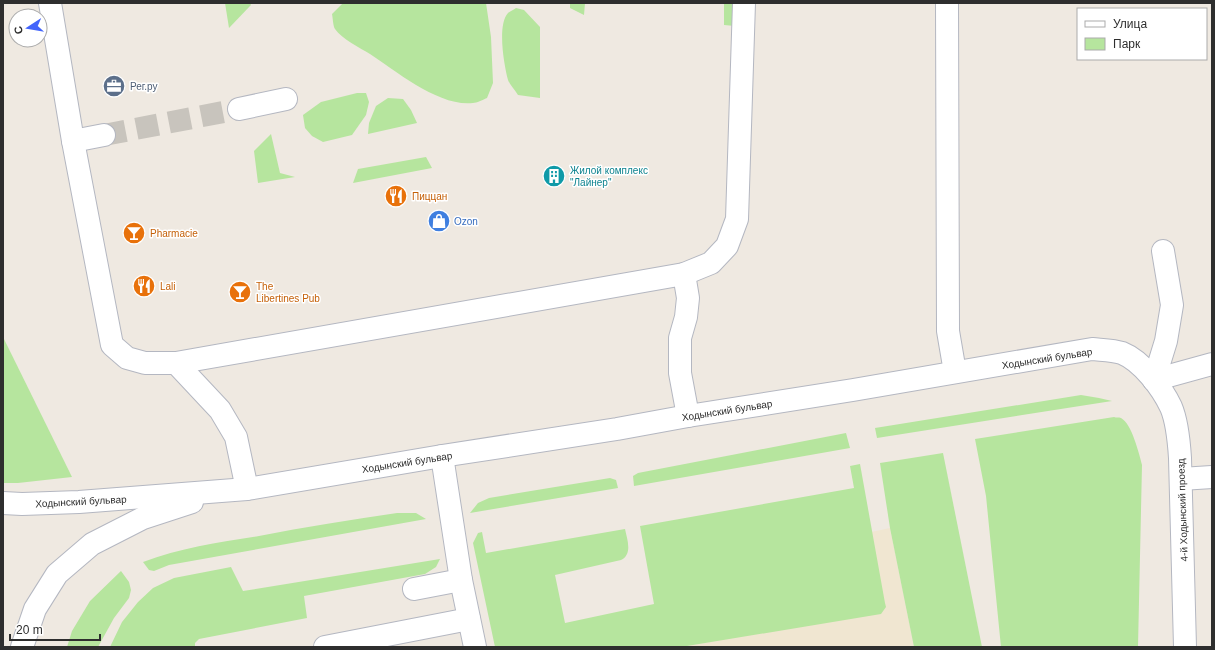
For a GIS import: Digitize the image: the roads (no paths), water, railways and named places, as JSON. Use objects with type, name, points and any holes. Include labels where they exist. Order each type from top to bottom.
[{"type":"street","points":[[50,3],[73,141],[112,345],[128,358],[146,363],[176,363],[684,274],[711,263],[727,246],[737,219],[744,3]]},
{"type":"street","points":[[947,3],[948,331],[955,372]]},
{"type":"street","points":[[240,108],[286,99]]},
{"type":"street","points":[[73,141],[104,135]]},
{"type":"street","points":[[1154,380],[1166,341],[1172,305],[1163,251]]},
{"type":"street","points":[[684,274],[688,298],[686,317],[680,338],[680,373],[688,416]]},
{"type":"street","name":"Ходынский бульвар","points":[[3,503],[22,504],[79,502],[239,489],[617,429],[1092,349],[1122,353],[1138,363],[1154,380]]},
{"type":"street","points":[[176,363],[220,410],[236,437],[239,489]]},
{"type":"street","points":[[1154,380],[1212,364]]},
{"type":"street","name":"4-й Ходынский проезд","points":[[1154,380],[1171,407],[1178,436],[1181,479],[1185,647]]},
{"type":"street","points":[[442,456],[461,580],[475,647]]},
{"type":"street","points":[[1181,479],[1212,477]]},
{"type":"street","name":"Ходынский бульвар","points":[[22,647],[35,609],[57,574],[92,544],[143,518],[239,489]]},
{"type":"street","points":[[414,589],[461,580]]},
{"type":"street","points":[[325,647],[469,619]]},
{"type":"tunnel","points":[[104,135],[239,109]]},
{"type":"place","name":"Рег.ру","points":[[114,86]]},
{"type":"place","name":"Жилой комплекс \"Лайнер\"","points":[[554,176]]},
{"type":"place","name":"Пиццан","points":[[396,196]]},
{"type":"place","name":"Ozon","points":[[439,221]]},
{"type":"place","name":"Pharmacie","points":[[134,233]]},
{"type":"place","name":"Lali","points":[[144,286]]},
{"type":"place","name":"The Libertines Pub","points":[[240,292]]}]
